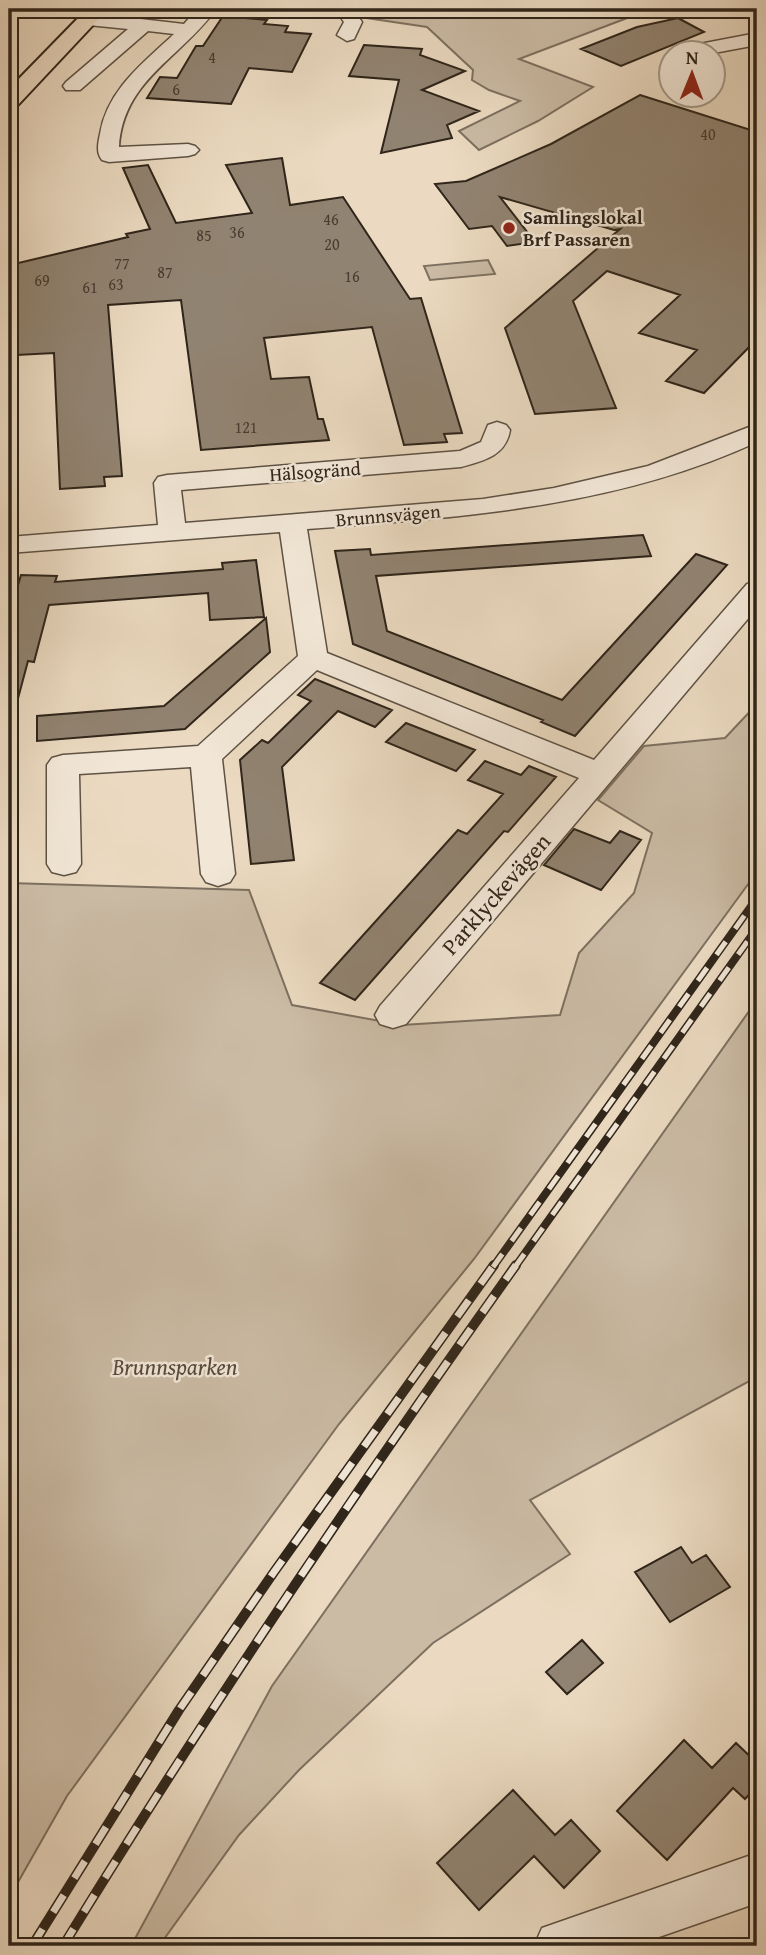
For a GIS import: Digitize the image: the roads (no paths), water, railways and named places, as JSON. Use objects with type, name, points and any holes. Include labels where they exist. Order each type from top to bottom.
[{"type":"main road","points":[[9,101],[93,14]]},
{"type":"street","points":[[188,150],[109,156],[108,139],[122,99],[149,67],[189,30],[207,9]]},
{"type":"street","points":[[344,9],[353,22],[347,35]]},
{"type":"street","points":[[93,14],[144,25],[189,30]]},
{"type":"street","points":[[73,86],[144,25]]},
{"type":"street","points":[[728,44],[757,39]]},
{"type":"street","points":[[728,44],[757,62]]},
{"type":"street","name":"Hälsogränd","points":[[172,533],[167,483],[461,459],[492,447],[497,438],[497,430]]},
{"type":"street","name":"Brunnsvägen","points":[[9,545],[483,507],[550,497],[670,468],[722,449],[757,432]]},
{"type":"street","points":[[292,523],[313,658]]},
{"type":"street","name":"Parklyckevägen","points":[[393,1015],[757,590]]},
{"type":"street","points":[[64,864],[63,765],[206,756],[313,658]]},
{"type":"street","points":[[313,658],[599,774]]},
{"type":"street","points":[[206,756],[218,874]]},
{"type":"street","points":[[560,1946],[757,1878]]},
{"type":"railway","points":[[493,1267],[757,898]]},
{"type":"railway","points":[[515,1267],[757,928]]},
{"type":"railway","points":[[32,1946],[179,1710],[274,1572],[494,1265]]},
{"type":"railway","points":[[63,1946],[284,1601],[516,1265]]},
{"type":"place","name":"Samlingslokal Brf Passaren","points":[[509,228]]},
{"type":"park label","name":"Brunnsparken","points":[[175,1367]]}]
